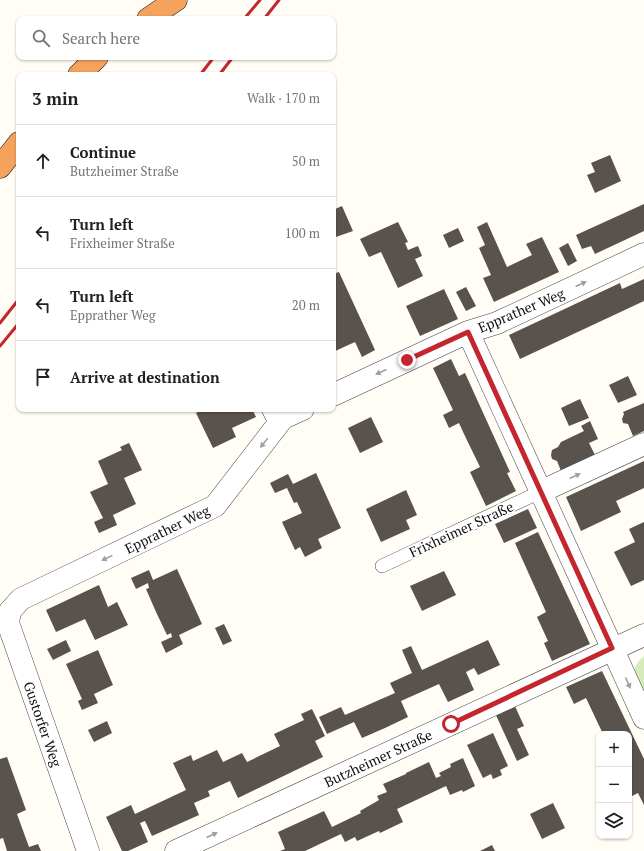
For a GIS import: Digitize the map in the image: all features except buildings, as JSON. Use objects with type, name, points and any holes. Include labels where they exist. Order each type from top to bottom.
[{"type":"highway","points":[[152,16],[176,0]]},
{"type":"highway","points":[[82,72],[94,60]]},
{"type":"highway","points":[[0,167],[16,147]]},
{"type":"street","name":"Epprather Weg","points":[[336,394],[468,332],[497,323],[644,254]]},
{"type":"street","points":[[468,332],[644,718]]},
{"type":"street","name":"Epprather Weg","points":[[21,599],[215,506],[274,416],[283,418],[296,412]]},
{"type":"street","points":[[540,492],[644,444]]},
{"type":"street","name":"Gustorfer Weg","points":[[21,599],[10,611],[8,623],[88,851]]},
{"type":"street","name":"Butzheimer Straße","points":[[176,851],[612,648],[644,635]]},
{"type":"lane","name":"Frixheimer Straße","points":[[382,566],[540,492]]},
{"type":"green space","points":[[644,656],[644,705],[634,679],[634,674],[638,662]]},
{"type":"railway","points":[[247,16],[260,0]]},
{"type":"railway","points":[[266,16],[279,0]]},
{"type":"railway","points":[[202,72],[212,60]]},
{"type":"railway","points":[[221,72],[231,60]]},
{"type":"railway","points":[[0,323],[16,303]]},
{"type":"railway","points":[[0,346],[16,327]]},
{"type":"route","points":[[407,360],[468,332],[612,648],[451,724]]}]
